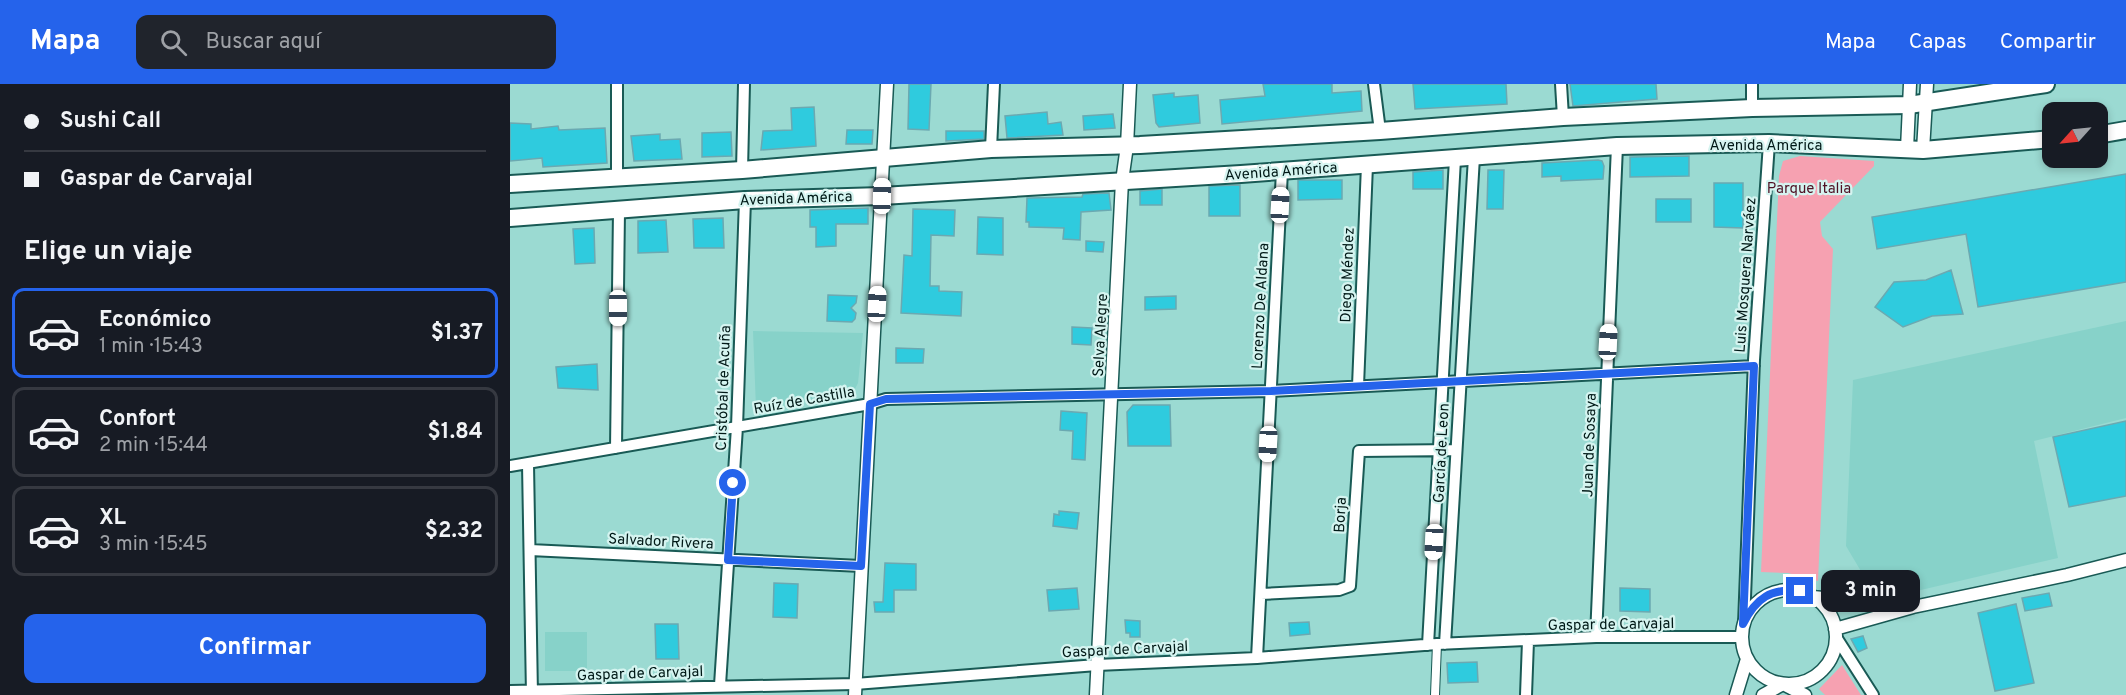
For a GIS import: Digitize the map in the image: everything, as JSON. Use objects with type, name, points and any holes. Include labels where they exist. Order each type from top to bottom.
[{"type":"main road","name":"Avenida América","points":[[510,184],[742,170],[991,149],[1127,146],[1380,131],[1563,117],[1752,108],[1909,105],[2046,84]]},
{"type":"main road","points":[[2108,133],[2126,130]]},
{"type":"main road","name":"Avenida América","points":[[510,218],[745,200],[882,196],[1282,171],[1617,146],[1769,143],[1915,149],[2042,140]]},
{"type":"street","points":[[617,84],[617,177]]},
{"type":"street","points":[[742,170],[744,84]]},
{"type":"street","points":[[855,689],[887,84]]},
{"type":"street","points":[[991,149],[994,84]]},
{"type":"street","name":"Selva Alegre","points":[[1096,695],[1122,181],[1127,146],[1130,84]]},
{"type":"street","points":[[1374,84],[1380,131]]},
{"type":"street","points":[[1561,84],[1563,117]]},
{"type":"street","points":[[1752,84],[1752,108]]},
{"type":"street","points":[[1910,84],[1909,105],[1915,149]]},
{"type":"street","points":[[1915,149],[1926,103],[1927,84]]},
{"type":"street","name":"Luis Mosquera Narváez","points":[[1743,630],[1754,366],[1769,143]]},
{"type":"street","name":"Juan de Sosaya","points":[[1596,638],[1617,146]]},
{"type":"street","name":"García de Leon","points":[[1436,644],[1456,450],[1474,157]]},
{"type":"street","name":"García de Leon","points":[[1436,644],[1439,450],[1455,159]]},
{"type":"street","name":"Diego Méndez","points":[[1358,386],[1367,165]]},
{"type":"street","name":"Lorenzo De Aldana","points":[[1257,658],[1282,171]]},
{"type":"street","name":"Cristóbal de Acuña","points":[[720,685],[737,427],[745,200]]},
{"type":"street","points":[[616,448],[619,211]]},
{"type":"street","name":"Ruíz de Castilla","points":[[510,466],[870,404],[886,399],[1271,391],[1754,366]]},
{"type":"street","name":"Borja","points":[[1261,594],[1339,590],[1350,586],[1359,451],[1456,450]]},
{"type":"street","points":[[528,464],[532,693]]},
{"type":"street","name":"Salvador Rivera","points":[[531,550],[861,566]]},
{"type":"street","points":[[1836,633],[1913,607],[2067,575],[2126,560]]},
{"type":"street","points":[[1736,695],[1747,659],[1743,630],[1750,611],[1759,600],[1772,593],[1786,590],[1800,591],[1813,597],[1824,606],[1831,617],[1836,633],[1873,695]]},
{"type":"street","points":[[1813,597],[1913,607]]},
{"type":"street","name":"Gaspar de Carvajal","points":[[510,691],[532,693],[720,685],[855,689],[1096,665],[1257,658],[1436,644],[1743,630]]},
{"type":"street","points":[[1763,695],[1784,684],[1799,684],[1814,677],[1826,667],[1834,653],[1836,633]]},
{"type":"street","points":[[1526,695],[1528,641]]},
{"type":"street","points":[[1435,695],[1436,644]]},
{"type":"street","points":[[1747,659],[1756,671],[1769,680],[1784,684],[1805,695]]},
{"type":"shaded area","points":[[2126,321],[2126,418],[2034,441],[2058,558],[1908,593],[1890,590],[1862,573],[1846,546],[1853,380]]},
{"type":"shaded area","points":[[753,331],[863,333],[858,383],[854,391],[848,394],[756,408]]},
{"type":"shaded area","points":[[545,632],[587,632],[587,671],[545,671]]},
{"type":"green space","name":"Parque Italia","points":[[1800,156],[1874,161],[1874,166],[1820,222],[1822,236],[1833,249],[1818,581],[1788,573],[1761,572],[1779,176],[1783,161]]},
{"type":"green space","points":[[1842,665],[1861,695],[1825,695],[1819,689]]},
{"type":"building","points":[[909,84],[931,84],[929,130],[908,129]]},
{"type":"building","points":[[1263,84],[1332,84],[1332,93],[1361,91],[1362,111],[1222,124],[1220,100],[1265,96]]},
{"type":"building","points":[[1413,84],[1506,84],[1507,104],[1415,109]]},
{"type":"building","points":[[1570,84],[1656,84],[1657,99],[1573,106]]},
{"type":"building","points":[[1174,93],[1174,97],[1198,95],[1200,123],[1159,127],[1156,123],[1153,95]]},
{"type":"building","points":[[814,107],[816,146],[761,150],[763,131],[792,130],[791,108]]},
{"type":"building","points":[[1047,112],[1048,124],[1061,122],[1063,135],[1007,138],[1005,116]]},
{"type":"building","points":[[1113,114],[1115,128],[1084,130],[1083,116]]},
{"type":"building","points":[[510,123],[531,124],[531,129],[558,126],[559,130],[605,128],[607,163],[543,167],[542,158],[510,161]]},
{"type":"building","points":[[847,130],[873,130],[872,144],[846,144]]},
{"type":"building","points":[[946,131],[984,131],[984,139],[946,141]]},
{"type":"building","points":[[731,132],[732,156],[702,157],[702,133]]},
{"type":"building","points":[[660,134],[660,140],[680,139],[682,159],[634,161],[631,136]]},
{"type":"building","points":[[1689,156],[1689,176],[1630,177],[1630,157]]},
{"type":"building","points":[[1602,161],[1604,166],[1603,179],[1561,181],[1561,176],[1542,177],[1542,163]]},
{"type":"building","points":[[1443,170],[1443,189],[1413,189],[1413,172]]},
{"type":"building","points":[[1488,170],[1504,170],[1503,209],[1487,209]]},
{"type":"building","points":[[2126,174],[2126,282],[1978,307],[1966,234],[1877,249],[1872,217]]},
{"type":"building","points":[[1298,180],[1342,180],[1342,199],[1298,200]]},
{"type":"building","points":[[1714,183],[1743,183],[1743,228],[1714,227]]},
{"type":"building","points":[[1240,185],[1240,216],[1209,216],[1209,186]]},
{"type":"building","points":[[1162,189],[1162,205],[1140,205],[1140,191]]},
{"type":"building","points":[[1109,193],[1111,210],[1081,212],[1080,240],[1063,239],[1064,228],[1029,227],[1029,222],[1026,222],[1027,198],[1082,197],[1083,194]]},
{"type":"building","points":[[1656,199],[1691,199],[1691,222],[1656,222]]},
{"type":"building","points":[[868,208],[868,224],[836,224],[836,246],[816,247],[816,227],[810,227],[810,210]]},
{"type":"building","points":[[913,209],[955,210],[954,236],[931,235],[930,286],[939,286],[939,291],[962,292],[961,316],[901,313],[904,255],[912,256]]},
{"type":"building","points":[[978,217],[1003,218],[1003,255],[977,254]]},
{"type":"building","points":[[723,218],[724,248],[694,248],[693,219]]},
{"type":"building","points":[[666,220],[668,252],[638,253],[638,221]]},
{"type":"building","points":[[594,228],[595,263],[575,264],[573,229]]},
{"type":"building","points":[[1086,241],[1104,242],[1103,252],[1086,251]]},
{"type":"building","points":[[1951,270],[1963,314],[1932,316],[1903,327],[1875,307],[1894,282],[1926,280]]},
{"type":"building","points":[[828,295],[857,296],[856,303],[851,308],[856,313],[852,322],[827,321]]},
{"type":"building","points":[[1176,296],[1176,309],[1145,310],[1145,297]]},
{"type":"building","points":[[1072,327],[1092,328],[1091,345],[1072,344]]},
{"type":"building","points":[[896,348],[924,349],[923,363],[896,363]]},
{"type":"building","points":[[597,364],[598,390],[558,388],[556,367]]},
{"type":"building","points":[[1133,405],[1170,405],[1171,446],[1128,446],[1127,412]]},
{"type":"building","points":[[1061,411],[1087,413],[1085,460],[1072,459],[1073,431],[1060,430]]},
{"type":"building","points":[[2126,421],[2126,496],[2069,507],[2053,437]]},
{"type":"building","points":[[1059,511],[1079,513],[1077,529],[1053,526],[1054,514],[1059,515]]},
{"type":"building","points":[[885,563],[916,564],[916,590],[894,590],[894,612],[875,612],[874,602],[883,602]]},
{"type":"building","points":[[774,583],[798,584],[797,618],[773,617]]},
{"type":"building","points":[[1077,588],[1079,609],[1049,611],[1047,590]]},
{"type":"building","points":[[1620,588],[1650,589],[1650,612],[1620,611]]},
{"type":"building","points":[[2049,593],[2052,606],[2025,611],[2022,598]]},
{"type":"building","points":[[2016,604],[2034,683],[1995,691],[1978,613]]},
{"type":"building","points":[[1125,620],[1140,621],[1140,637],[1130,637],[1130,633],[1126,633]]},
{"type":"building","points":[[1309,622],[1310,634],[1290,636],[1289,623]]},
{"type":"building","points":[[655,624],[678,624],[679,659],[656,659]]},
{"type":"building","points":[[1863,636],[1867,648],[1858,652],[1851,639]]},
{"type":"building","points":[[1477,662],[1478,682],[1448,683],[1447,663]]},
{"type":"route","points":[[733,483],[728,560],[861,566],[870,404],[886,399],[1271,391],[1754,366],[1743,624],[1759,600],[1772,593],[1786,590],[1800,591]]}]
